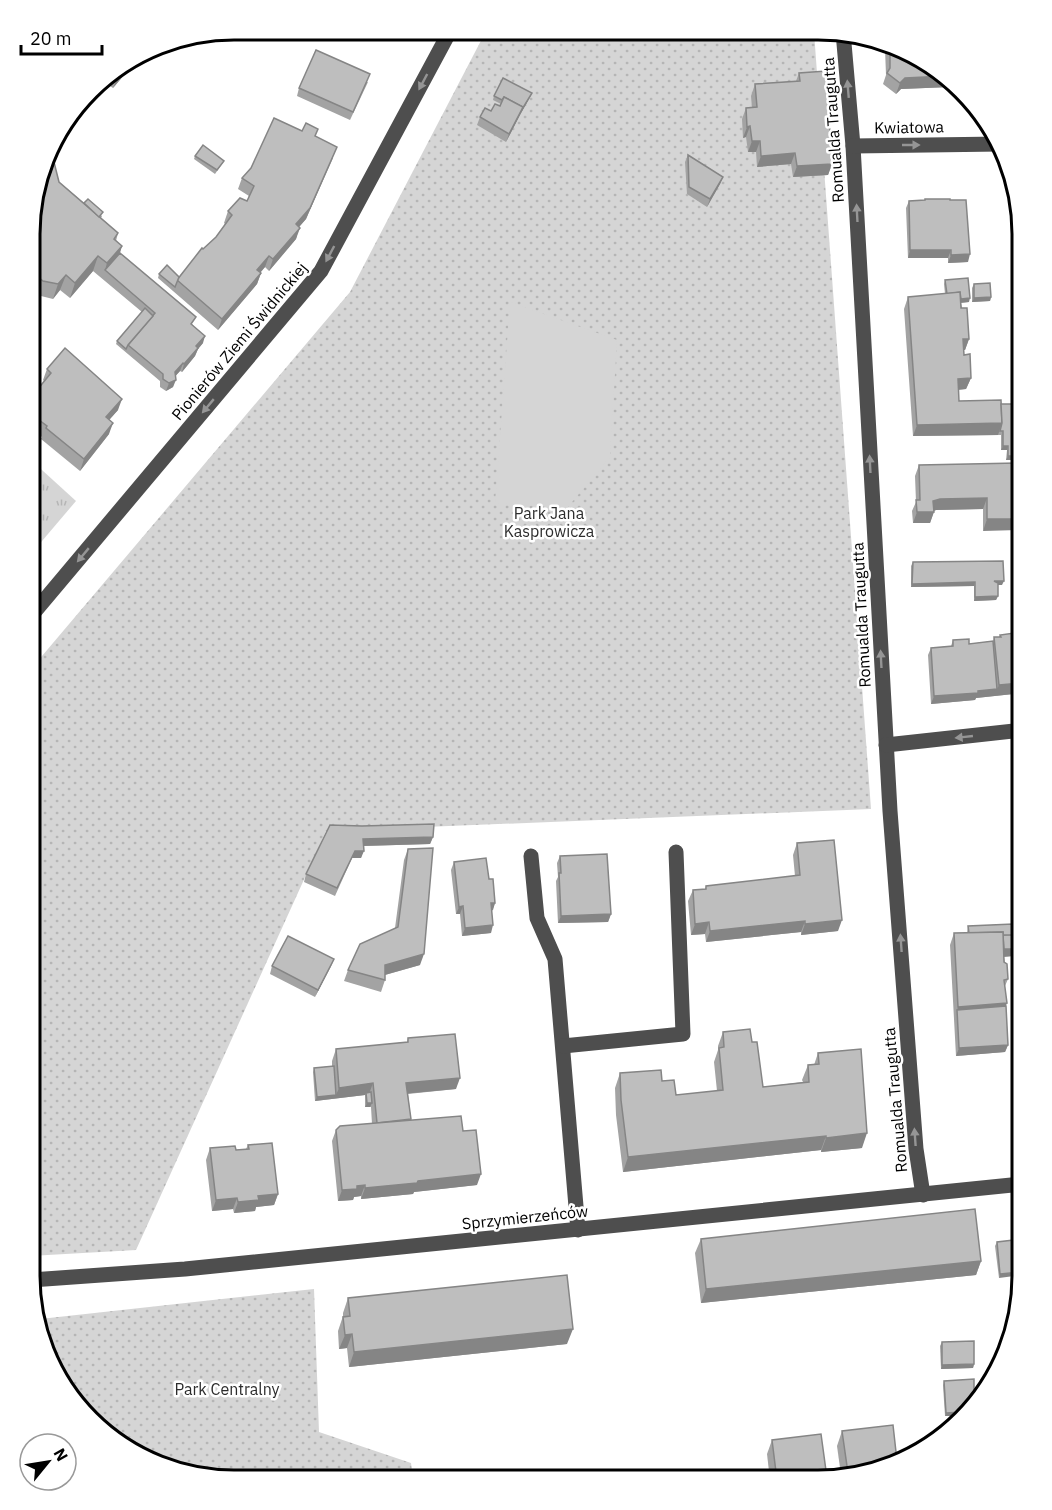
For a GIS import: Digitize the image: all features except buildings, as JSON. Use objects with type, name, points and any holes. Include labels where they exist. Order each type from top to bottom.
[{"type":"street","name":"Pionierów Ziemi Świdnickiej","points":[[40,605],[321,271],[445,41]]},
{"type":"street","name":"Romualda Traugutta","points":[[844,42],[853,146],[886,745],[916,1149],[922,1195]]},
{"type":"street","name":"Kwiatowa","points":[[853,146],[988,144]]},
{"type":"street","points":[[886,745],[1012,731]]},
{"type":"street","points":[[563,1046],[683,1034],[676,852]]},
{"type":"street","points":[[531,856],[537,918],[555,959],[578,1230]]},
{"type":"street","name":"Sprzymierzeńców","points":[[40,1279],[185,1269],[1011,1185]]},
{"type":"green space","name":"Park Jana Kasprowicza","points":[[815,40],[871,809],[326,831],[136,1250],[40,1255],[40,658],[350,292],[481,41]]},
{"type":"green space","points":[[510,302],[617,340],[610,457],[567,508],[495,503]]},
{"type":"green space","points":[[40,468],[76,501],[40,543]]},
{"type":"green space","name":"Park Centralny","points":[[314,1289],[319,1432],[411,1463],[412,1470],[235,1470],[197,1466],[172,1459],[127,1437],[89,1403],[73,1383],[61,1361],[46,1318]]}]
